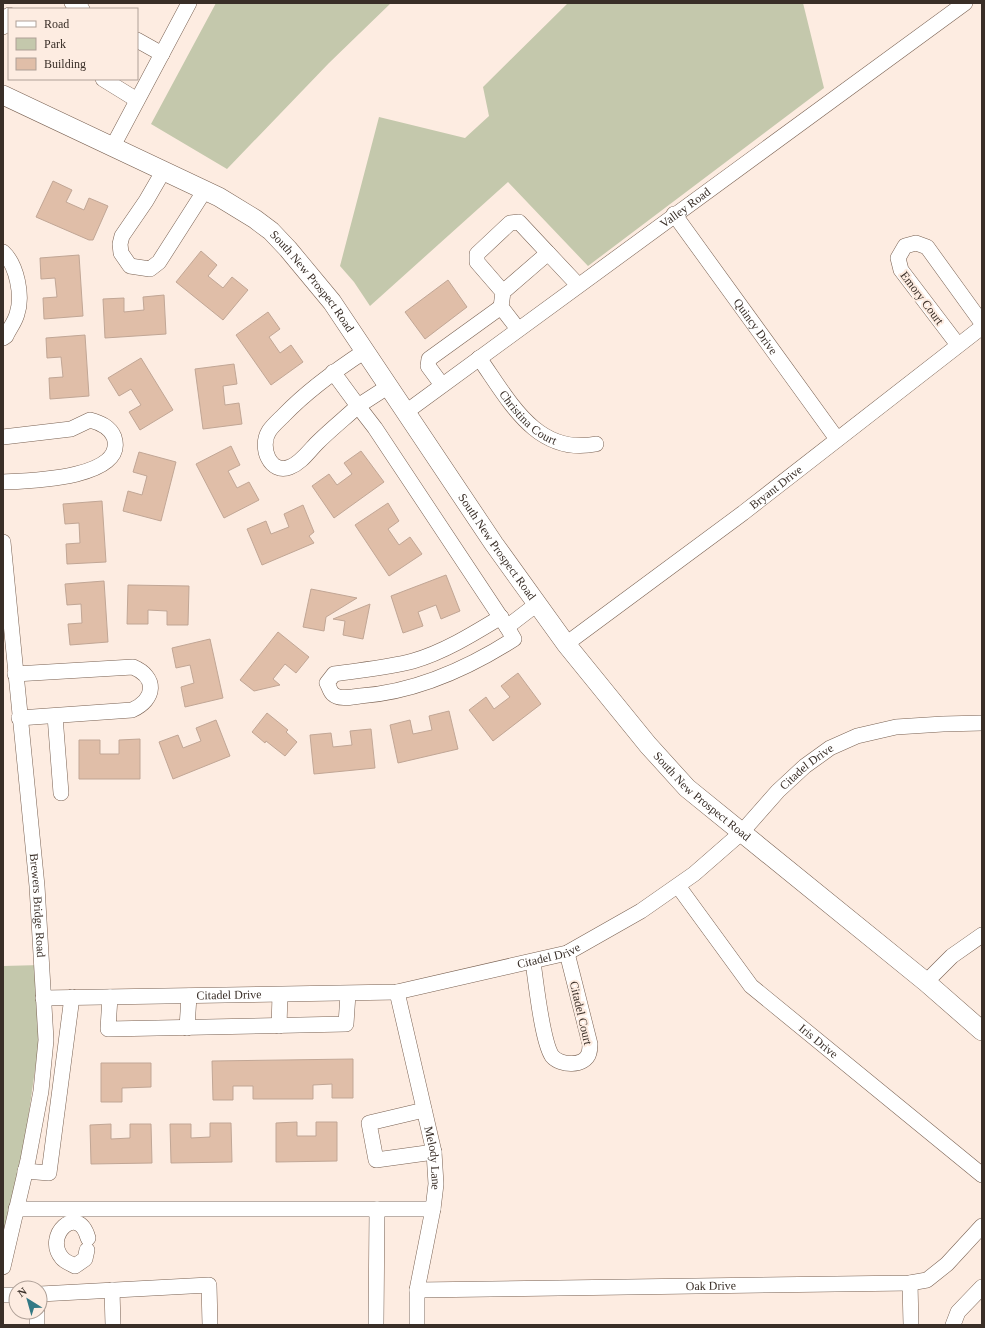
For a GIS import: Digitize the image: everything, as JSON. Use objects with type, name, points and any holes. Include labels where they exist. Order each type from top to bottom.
[{"type":"main road","name":"South New Prospect Road","points":[[3,95],[205,190],[255,219],[288,249],[332,302],[494,544],[566,644],[658,756],[687,788],[926,982],[982,1030]]},
{"type":"street","points":[[113,146],[189,3]]},
{"type":"street","name":"Valley Road","points":[[406,412],[674,214],[965,3]]},
{"type":"street","points":[[3,27],[8,17]]},
{"type":"street","points":[[138,41],[162,54]]},
{"type":"street","points":[[105,80],[137,100]]},
{"type":"street","points":[[164,170],[146,201],[122,236],[120,244],[121,253],[130,266],[150,269],[159,262],[205,190]]},
{"type":"street","name":"Quincy Drive","points":[[674,214],[837,439]]},
{"type":"street","points":[[518,329],[502,299],[477,262],[477,254],[510,223],[519,222],[578,285]]},
{"type":"street","name":"Emory Court","points":[[958,345],[900,270],[898,258],[905,246],[916,243],[927,247],[982,323]]},
{"type":"street","points":[[3,252],[10,259],[18,284],[17,314],[6,336],[3,338]]},
{"type":"street","points":[[442,385],[428,366],[430,359],[502,299],[548,253]]},
{"type":"street","name":"Bryant Drive","points":[[566,644],[743,514],[982,327]]},
{"type":"street","points":[[365,351],[333,372],[299,400],[269,430],[265,441],[264,450],[268,458],[274,465],[281,468],[289,468],[297,464],[317,443],[358,406],[389,386]]},
{"type":"street","name":"Christina Court","points":[[478,358],[518,412],[536,431],[564,445],[583,447],[596,444]]},
{"type":"street","points":[[333,372],[388,448],[504,622],[514,639],[492,654],[432,681],[374,695],[340,697],[332,694],[327,683],[334,674],[387,667],[414,660],[452,646],[504,622],[537,604]]},
{"type":"street","points":[[3,436],[71,429],[90,420],[109,428],[115,441],[115,449],[113,456],[107,462],[93,469],[44,481],[3,482]]},
{"type":"street","name":"Brewers Bridge Road","points":[[3,542],[19,718],[37,886],[46,1040],[41,1091],[25,1171],[3,1266]]},
{"type":"street","points":[[15,674],[133,667],[147,676],[151,686],[151,692],[147,699],[140,706],[132,710],[19,718]]},
{"type":"street","points":[[55,716],[61,793]]},
{"type":"street","name":"Citadel Drive","points":[[43,998],[397,992],[567,953],[640,911],[678,886],[741,833],[778,791],[805,766],[830,748],[857,736],[896,727],[943,724],[982,724]]},
{"type":"street","name":"Iris Drive","points":[[678,886],[751,986],[982,1175]]},
{"type":"street","points":[[926,982],[952,956],[982,935]]},
{"type":"street","name":"Citadel Court","points":[[533,962],[546,1042],[555,1059],[565,1064],[574,1064],[587,1057],[590,1052],[590,1044],[567,953]]},
{"type":"street","name":"Melody Lane","points":[[397,992],[434,1152],[436,1184],[433,1209],[417,1290],[418,1325]]},
{"type":"street","points":[[110,997],[108,1029],[346,1024],[348,994]]},
{"type":"street","points":[[279,1026],[280,995]]},
{"type":"street","points":[[187,1028],[189,996]]},
{"type":"street","points":[[25,1171],[49,1172],[72,997]]},
{"type":"street","points":[[424,1110],[369,1123],[376,1160],[434,1152]]},
{"type":"street","points":[[376,1325],[377,1208]]},
{"type":"street","points":[[16,1209],[433,1209]]},
{"type":"street","points":[[71,1222],[80,1224],[85,1230],[87,1244],[85,1259],[75,1266],[62,1258],[56,1248],[57,1236],[62,1226],[71,1222]]},
{"type":"street","name":"Oak Drive","points":[[417,1290],[910,1283],[927,1280],[947,1264],[982,1226]]},
{"type":"street","points":[[74,1292],[75,1266]]},
{"type":"street","points":[[910,1283],[911,1325]]},
{"type":"street","points":[[48,1294],[209,1285],[210,1325]]},
{"type":"street","points":[[953,1325],[958,1312],[982,1287]]},
{"type":"street","points":[[112,1290],[113,1325]]},
{"type":"green space","points":[[216,3],[391,3],[329,63],[227,169],[151,124]]},
{"type":"green space","points":[[568,3],[803,3],[824,88],[588,266],[508,182],[370,306],[354,282],[340,266],[379,117],[465,138],[489,116],[483,87]]},
{"type":"green space","points":[[41,965],[45,1001],[11,1237],[3,1235],[3,966]]},
{"type":"building","points":[[53,181],[72,190],[66,202],[84,210],[89,198],[108,206],[93,240],[89,240],[36,217]]},
{"type":"building","points":[[201,251],[217,265],[208,276],[223,288],[232,277],[248,290],[223,320],[176,282]]},
{"type":"building","points":[[79,255],[83,316],[44,319],[43,298],[57,297],[55,278],[41,279],[40,258]]},
{"type":"building","points":[[448,280],[467,307],[425,339],[405,312]]},
{"type":"building","points":[[164,295],[166,334],[105,338],[103,299],[124,298],[124,312],[144,310],[143,297]]},
{"type":"building","points":[[268,312],[280,329],[269,337],[280,353],[291,345],[303,362],[271,385],[236,335]]},
{"type":"building","points":[[85,335],[89,396],[50,399],[49,378],[63,377],[61,357],[47,358],[46,338]]},
{"type":"building","points":[[141,358],[173,410],[140,430],[129,412],[141,405],[131,389],[119,396],[108,378]]},
{"type":"building","points":[[234,364],[237,384],[223,386],[225,405],[239,403],[242,424],[203,429],[195,369]]},
{"type":"building","points":[[231,446],[240,465],[228,471],[237,488],[249,482],[259,500],[224,518],[196,464]]},
{"type":"building","points":[[361,451],[384,482],[334,518],[312,486],[329,474],[337,485],[352,474],[344,463]]},
{"type":"building","points":[[139,452],[176,462],[161,521],[123,511],[128,491],[142,495],[147,476],[133,472]]},
{"type":"building","points":[[102,501],[106,562],[67,564],[66,544],[80,543],[79,523],[65,524],[63,504]]},
{"type":"building","points":[[388,503],[399,521],[388,529],[399,545],[410,537],[422,554],[389,576],[355,525]]},
{"type":"building","points":[[303,505],[314,532],[309,536],[314,543],[262,565],[247,529],[266,521],[271,534],[289,527],[284,514]]},
{"type":"building","points":[[446,575],[460,611],[441,619],[436,605],[418,612],[423,626],[403,633],[391,596]]},
{"type":"building","points":[[104,581],[108,642],[70,645],[68,624],[82,623],[81,604],[67,605],[65,584]]},
{"type":"building","points":[[128,585],[189,586],[188,625],[167,625],[167,611],[148,610],[148,624],[127,624]]},
{"type":"building","points":[[311,589],[357,598],[326,617],[324,631],[303,627]]},
{"type":"building","points":[[370,604],[363,639],[343,635],[345,621],[333,619]]},
{"type":"building","points":[[278,632],[309,657],[296,673],[285,664],[273,679],[280,685],[254,691],[240,680]]},
{"type":"building","points":[[210,639],[223,698],[185,707],[181,687],[194,683],[190,665],[176,668],[172,648]]},
{"type":"building","points":[[518,673],[541,704],[493,741],[469,710],[486,697],[494,709],[510,697],[501,686]]},
{"type":"building","points":[[449,711],[458,749],[398,763],[390,725],[410,720],[413,734],[432,730],[429,716]]},
{"type":"building","points":[[267,713],[288,730],[286,732],[297,742],[285,756],[266,741],[265,743],[252,732]]},
{"type":"building","points":[[216,720],[230,756],[173,779],[159,742],[178,735],[183,748],[201,741],[196,728]]},
{"type":"building","points":[[371,729],[375,768],[314,774],[310,735],[331,733],[333,747],[352,745],[350,731]]},
{"type":"building","points":[[140,739],[140,779],[79,779],[79,740],[100,740],[100,754],[119,754],[119,740]]},
{"type":"building","points":[[353,1059],[353,1098],[332,1098],[332,1084],[313,1085],[313,1099],[253,1099],[253,1086],[233,1086],[233,1100],[213,1100],[212,1061]]},
{"type":"building","points":[[101,1063],[151,1063],[151,1087],[122,1088],[122,1102],[101,1102]]},
{"type":"building","points":[[297,1122],[297,1136],[316,1136],[316,1122],[337,1122],[337,1161],[276,1162],[276,1123]]},
{"type":"building","points":[[210,1123],[231,1123],[232,1162],[171,1163],[170,1124],[191,1124],[191,1138],[210,1137]]},
{"type":"building","points":[[111,1124],[111,1139],[130,1138],[130,1124],[151,1124],[152,1163],[91,1164],[90,1125]]}]
